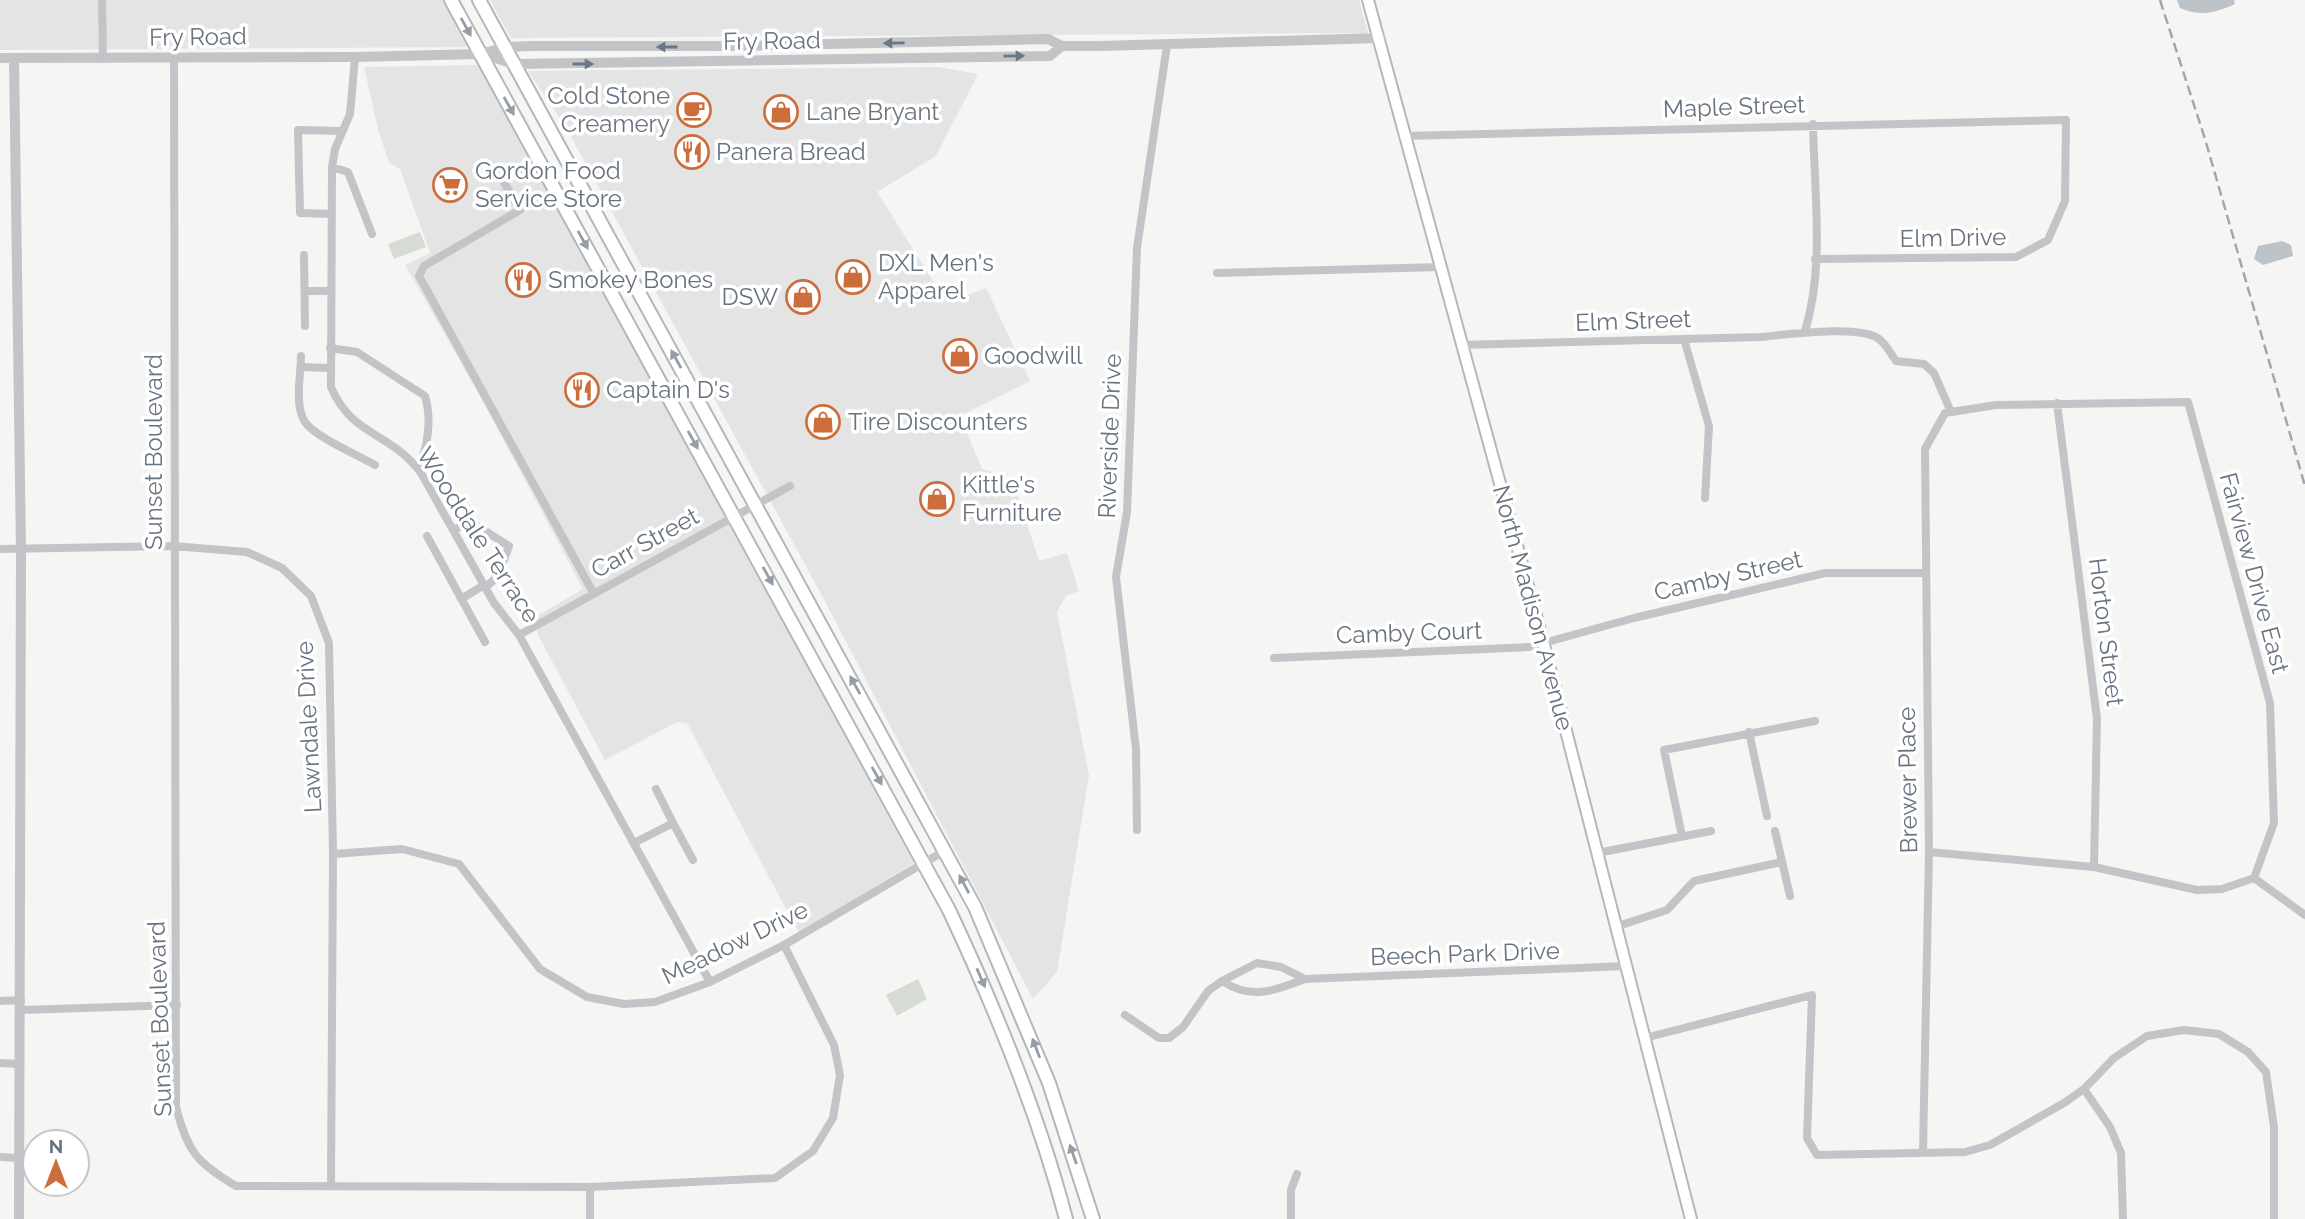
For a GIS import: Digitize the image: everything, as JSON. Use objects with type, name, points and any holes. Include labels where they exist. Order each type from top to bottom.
[{"type":"main road","points":[[451,0],[949,910],[1004,1032],[1029,1100],[1066,1219]]},
{"type":"main road","points":[[479,0],[975,907],[1023,1013],[1093,1219]]},
{"type":"main road","name":"North Madison Avenue","points":[[1368,0],[1543,641],[1691,1219]]},
{"type":"street","points":[[102,0],[103,59]]},
{"type":"street","name":"Fry Road","points":[[0,58],[355,57],[481,54],[507,47],[744,47],[1048,39],[1062,47],[1142,46],[1380,38]]},
{"type":"street","name":"Riverside Drive","points":[[1137,830],[1136,750],[1116,577],[1127,512],[1137,248],[1167,45]]},
{"type":"street","name":"Fry Road","points":[[481,54],[514,64],[1050,56],[1062,47]]},
{"type":"street","name":"Wooddale Terrace","points":[[355,57],[350,114],[335,149],[332,167],[331,387],[340,408],[355,424],[406,454],[418,468],[484,587],[519,635],[710,982]]},
{"type":"street","points":[[15,58],[21,551],[19,1219]]},
{"type":"street","name":"Sunset Boulevard","points":[[174,58],[176,1107],[185,1140],[205,1168],[236,1186],[331,1184],[590,1187],[775,1178],[813,1152],[833,1118],[840,1075],[834,1045],[784,945]]},
{"type":"street","name":"Maple Street","points":[[1404,136],[1813,124],[2066,120]]},
{"type":"street","name":"Elm Drive","points":[[1815,260],[2016,257],[2048,240],[2065,201],[2066,120]]},
{"type":"street","points":[[1805,331],[1812,308],[1815,260],[1813,124]]},
{"type":"street","points":[[331,214],[300,213],[298,130],[342,131]]},
{"type":"street","points":[[538,159],[502,179],[520,210],[424,267],[419,276],[594,593]]},
{"type":"street","points":[[332,167],[348,172],[372,234]]},
{"type":"street","points":[[304,255],[305,326]]},
{"type":"street","points":[[1217,273],[1441,267]]},
{"type":"street","points":[[305,291],[330,291]]},
{"type":"street","name":"Elm Street","points":[[1461,345],[1760,337],[1805,331],[1866,334],[1878,338],[1896,361],[1924,364],[1934,373],[1948,412]]},
{"type":"street","points":[[1684,339],[1711,440],[1705,498]]},
{"type":"street","points":[[330,348],[357,352],[425,396],[429,408],[426,452],[418,468]]},
{"type":"street","points":[[301,356],[300,406],[305,422],[317,432],[375,465]]},
{"type":"street","points":[[301,367],[329,368]]},
{"type":"street","points":[[1948,412],[1996,405],[2057,402]]},
{"type":"street","name":"Fairview Drive East","points":[[2057,402],[2188,402],[2270,704],[2274,824],[2254,878]]},
{"type":"street","name":"Horton Street","points":[[2057,402],[2097,719],[2094,867]]},
{"type":"street","name":"Brewer Place","points":[[1923,1152],[1929,852],[1925,449],[1948,412]]},
{"type":"street","name":"Carr Street","points":[[519,635],[790,486]]},
{"type":"street","points":[[453,530],[471,522],[509,546],[498,576],[461,599]]},
{"type":"street","points":[[427,536],[485,642]]},
{"type":"street","name":"Lawndale Drive","points":[[0,550],[173,546],[247,552],[282,568],[311,596],[329,642],[333,854],[331,1184]]},
{"type":"street","name":"Camby Street","points":[[1543,641],[1825,573],[1925,573]]},
{"type":"street","name":"Camby Court","points":[[1274,657],[1529,647],[1543,641]]},
{"type":"street","points":[[1682,836],[1664,750],[1815,721]]},
{"type":"street","points":[[1749,732],[1767,817]]},
{"type":"street","points":[[656,789],[692,860]]},
{"type":"street","points":[[634,844],[673,824]]},
{"type":"street","points":[[1597,853],[1710,831]]},
{"type":"street","points":[[1775,831],[1790,896]]},
{"type":"street","name":"Meadow Drive","points":[[333,854],[402,849],[459,864],[540,968],[587,997],[624,1004],[655,1002],[710,982],[784,945],[946,850]]},
{"type":"street","points":[[1929,852],[2094,867],[2197,890],[2222,889],[2254,878],[2305,915]]},
{"type":"street","points":[[1615,927],[1667,910],[1694,881],[1782,862]]},
{"type":"street","name":"Beech Park Drive","points":[[1125,1015],[1159,1038],[1169,1038],[1183,1027],[1208,991],[1257,963],[1281,967],[1306,979]]},
{"type":"street","name":"Beech Park Drive","points":[[1222,981],[1248,992],[1269,993],[1306,979],[1626,966]]},
{"type":"street","points":[[1645,1038],[1812,995],[1807,1138],[1817,1155],[1965,1152],[1990,1145],[2043,1117],[2084,1089],[2114,1058],[2147,1036],[2184,1030],[2219,1034],[2248,1052],[2266,1072],[2273,1105],[2274,1219]]},
{"type":"street","points":[[0,1000],[20,1005],[177,1005]]},
{"type":"street","points":[[0,1063],[20,1064]]},
{"type":"street","points":[[2084,1089],[2110,1127],[2121,1153],[2123,1219]]},
{"type":"street","points":[[0,1157],[19,1158]]},
{"type":"street","points":[[1291,1219],[1291,1189],[1297,1174]]},
{"type":"street","points":[[590,1187],[590,1219]]},
{"type":"shaded area","points":[[0,0],[442,0],[468,47],[0,50]]},
{"type":"shaded area","points":[[490,0],[1359,0],[1368,33],[511,38]]},
{"type":"shaded area","points":[[2177,0],[2234,0],[2235,4],[2214,12],[2201,13],[2180,8]]},
{"type":"shaded area","points":[[478,65],[914,863],[799,933],[687,723],[677,722],[605,760],[538,635],[535,617],[583,589],[480,396],[405,265],[430,253],[400,169],[389,163],[364,67]]},
{"type":"shaded area","points":[[938,67],[978,74],[936,156],[877,192],[947,303],[986,288],[1030,381],[960,416],[982,469],[1001,474],[1018,496],[1039,561],[1067,553],[1079,591],[1066,596],[1057,612],[1089,775],[1057,972],[1033,999],[819,590],[564,124],[528,71]]},
{"type":"shaded area","points":[[420,232],[426,247],[394,259],[388,244]]},
{"type":"shaded area","points":[[2282,241],[2291,245],[2293,256],[2263,265],[2254,259],[2258,246]]},
{"type":"shaded area","points":[[918,979],[927,999],[897,1016],[886,995]]},
{"type":"railway","points":[[2160,0],[2205,139],[2305,486]]},
{"type":"place","name":"Cold Stone Creamery","points":[[694,110]]},
{"type":"place","name":"Lane Bryant","points":[[781,112]]},
{"type":"place","name":"Panera Bread","points":[[692,152]]},
{"type":"place","name":"Gordon Food Service Store","points":[[450,185]]},
{"type":"place","name":"DXL Men's Apparel","points":[[853,277]]},
{"type":"place","name":"Smokey Bones","points":[[523,280]]},
{"type":"place","name":"DSW","points":[[803,297]]},
{"type":"place","name":"Goodwill","points":[[960,356]]},
{"type":"place","name":"Captain D's","points":[[582,390]]},
{"type":"place","name":"Tire Discounters","points":[[823,422]]},
{"type":"place","name":"Kittle's Furniture","points":[[937,499]]}]
